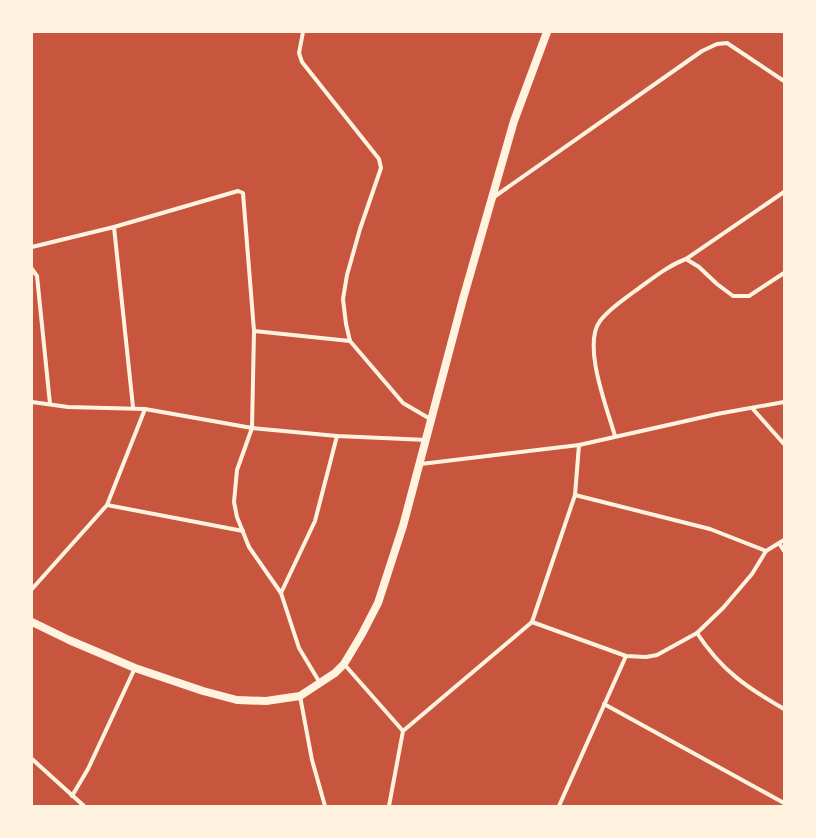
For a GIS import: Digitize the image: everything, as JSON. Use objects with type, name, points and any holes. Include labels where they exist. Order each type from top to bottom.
[{"type":"main road","points":[[32,622],[69,640],[135,668],[203,691],[237,700],[266,702],[300,696],[320,683],[344,664],[378,603],[403,526],[514,121],[546,32]]},
{"type":"street","points":[[303,32],[299,54],[302,62],[379,159],[381,168],[360,229],[347,275],[343,299],[350,342],[403,403],[432,421]]},
{"type":"street","points":[[492,198],[702,50],[717,44],[727,43],[784,81]]},
{"type":"street","points":[[32,247],[114,227],[238,191],[243,193],[254,331],[252,428],[237,470],[234,502],[249,547],[281,593],[299,648],[320,683]]},
{"type":"street","points":[[615,436],[593,356],[594,337],[600,321],[615,306],[668,268],[686,259],[784,192]]},
{"type":"street","points":[[114,227],[133,407]]},
{"type":"street","points":[[686,259],[699,266],[717,284],[734,296],[749,296],[784,273]]},
{"type":"street","points":[[32,268],[37,276],[50,404]]},
{"type":"street","points":[[254,331],[350,342]]},
{"type":"street","points":[[32,402],[68,407],[133,407],[252,428],[337,436],[427,440]]},
{"type":"street","points":[[421,464],[579,445],[615,436],[784,402]]},
{"type":"street","points":[[752,408],[784,444]]},
{"type":"street","points":[[32,589],[107,505],[145,409]]},
{"type":"street","points":[[281,593],[315,521],[337,436]]},
{"type":"street","points":[[389,806],[403,731],[532,622],[574,495],[579,445]]},
{"type":"street","points":[[574,495],[710,529],[766,551]]},
{"type":"street","points":[[107,505],[243,532]]},
{"type":"street","points":[[532,622],[626,656],[646,657],[656,655],[697,633],[728,603],[752,574],[766,551],[784,540]]},
{"type":"street","points":[[779,544],[784,551]]},
{"type":"street","points":[[697,633],[710,654],[732,675],[784,709]]},
{"type":"street","points":[[559,806],[626,656]]},
{"type":"street","points":[[344,664],[403,731]]},
{"type":"street","points":[[72,796],[88,769],[135,668]]},
{"type":"street","points":[[300,696],[312,760],[325,806]]},
{"type":"street","points":[[604,704],[784,803]]},
{"type":"street","points":[[32,759],[84,806]]}]
